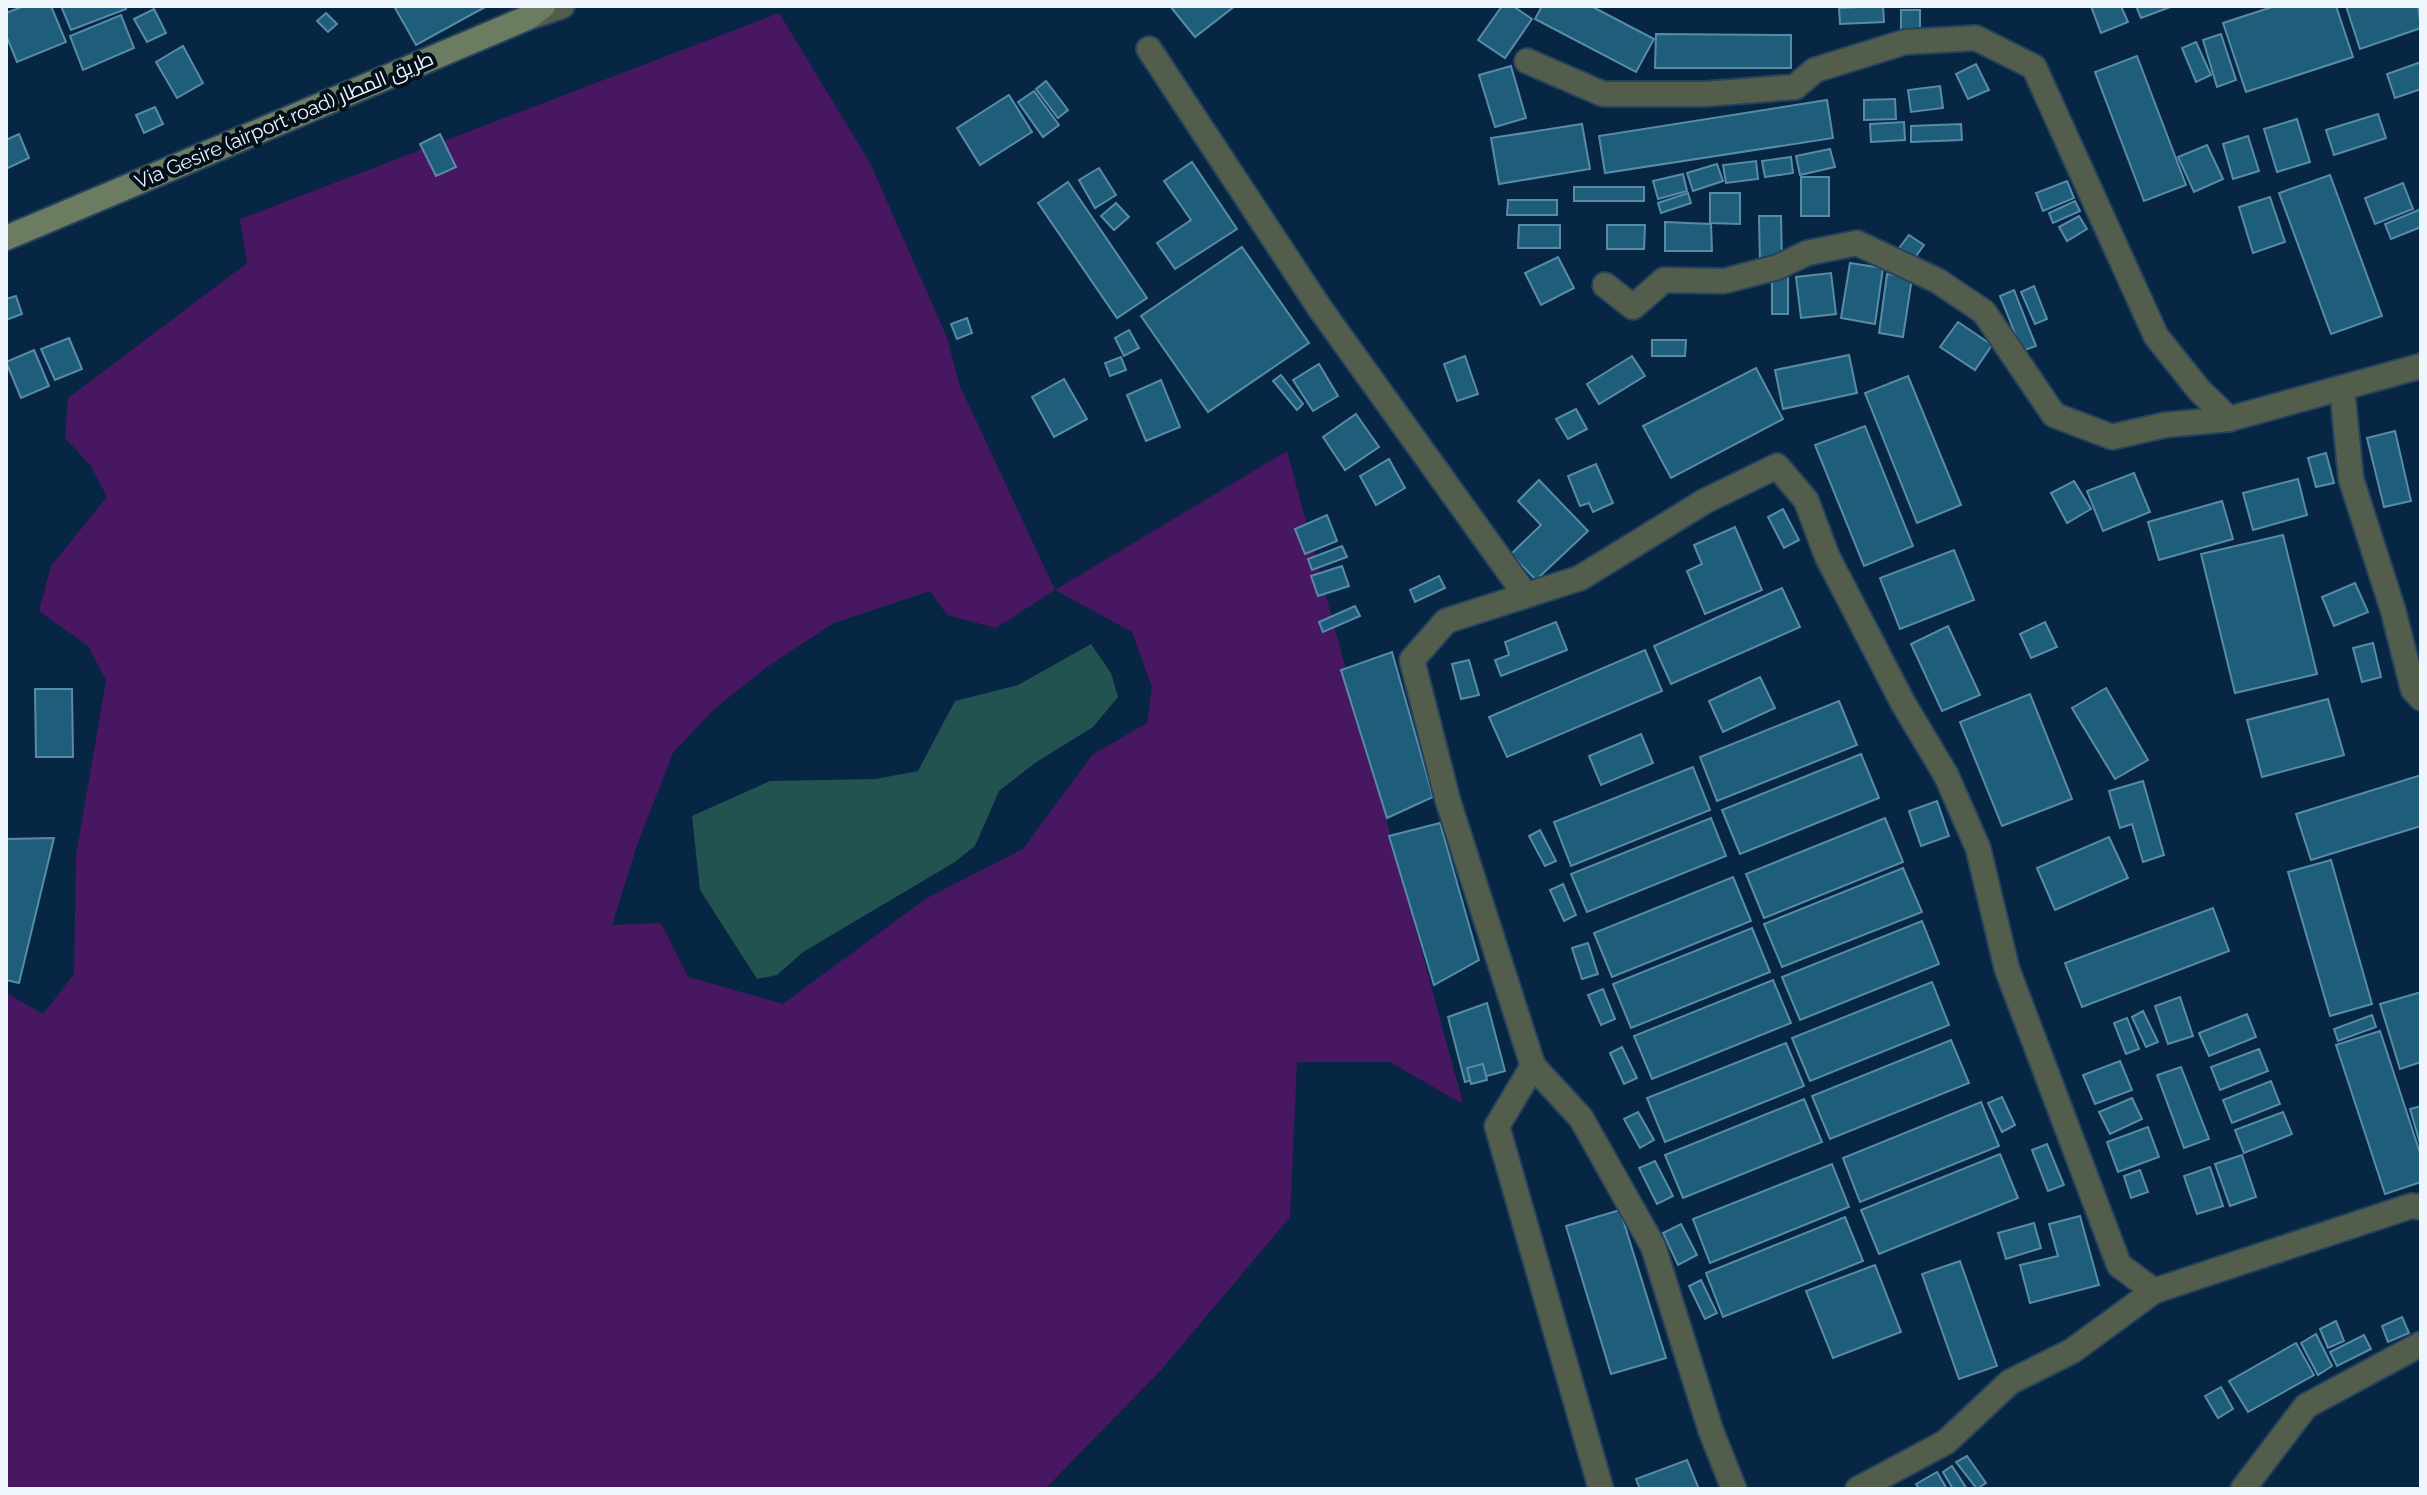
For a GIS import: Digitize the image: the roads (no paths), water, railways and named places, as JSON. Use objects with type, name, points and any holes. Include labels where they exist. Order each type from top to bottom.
[{"type":"main road","name":"Via Gesire (airport road) طريق المطار","points":[[6,238],[535,12]]},
{"type":"street","name":"Via Gesire (airport road) طريق المطار","points":[[535,12],[562,6]]},
{"type":"street","points":[[1527,61],[1603,94],[1705,94],[1795,87],[1815,70],[1905,42],[1976,38],[2034,67],[2156,336],[2199,390],[2229,419]]},
{"type":"street","points":[[1149,49],[1319,307],[1525,594]]},
{"type":"street","points":[[1605,285],[1633,307],[1664,280],[1724,281],[1778,267],[1807,253],[1857,243],[1938,281],[1984,312],[2054,415],[2112,437],[2165,425],[2229,419],[2421,366]]},
{"type":"street","points":[[2342,388],[2351,479],[2393,610],[2413,689],[2421,698]]},
{"type":"street","points":[[1734,1489],[1711,1431],[1653,1246],[1581,1118],[1533,1066],[1448,801],[1412,660],[1446,621],[1580,578],[1705,501],[1777,466],[1806,500],[1827,556],[1903,703],[1946,775],[1978,848],[2007,969],[2119,1265],[2154,1291]]},
{"type":"street","points":[[1533,1066],[1497,1126],[1601,1489]]},
{"type":"street","points":[[1858,1489],[1946,1442],[2010,1382],[2072,1351],[2154,1291],[2411,1206],[2421,1207]]},
{"type":"street","points":[[2243,1489],[2306,1406],[2421,1344]]}]
